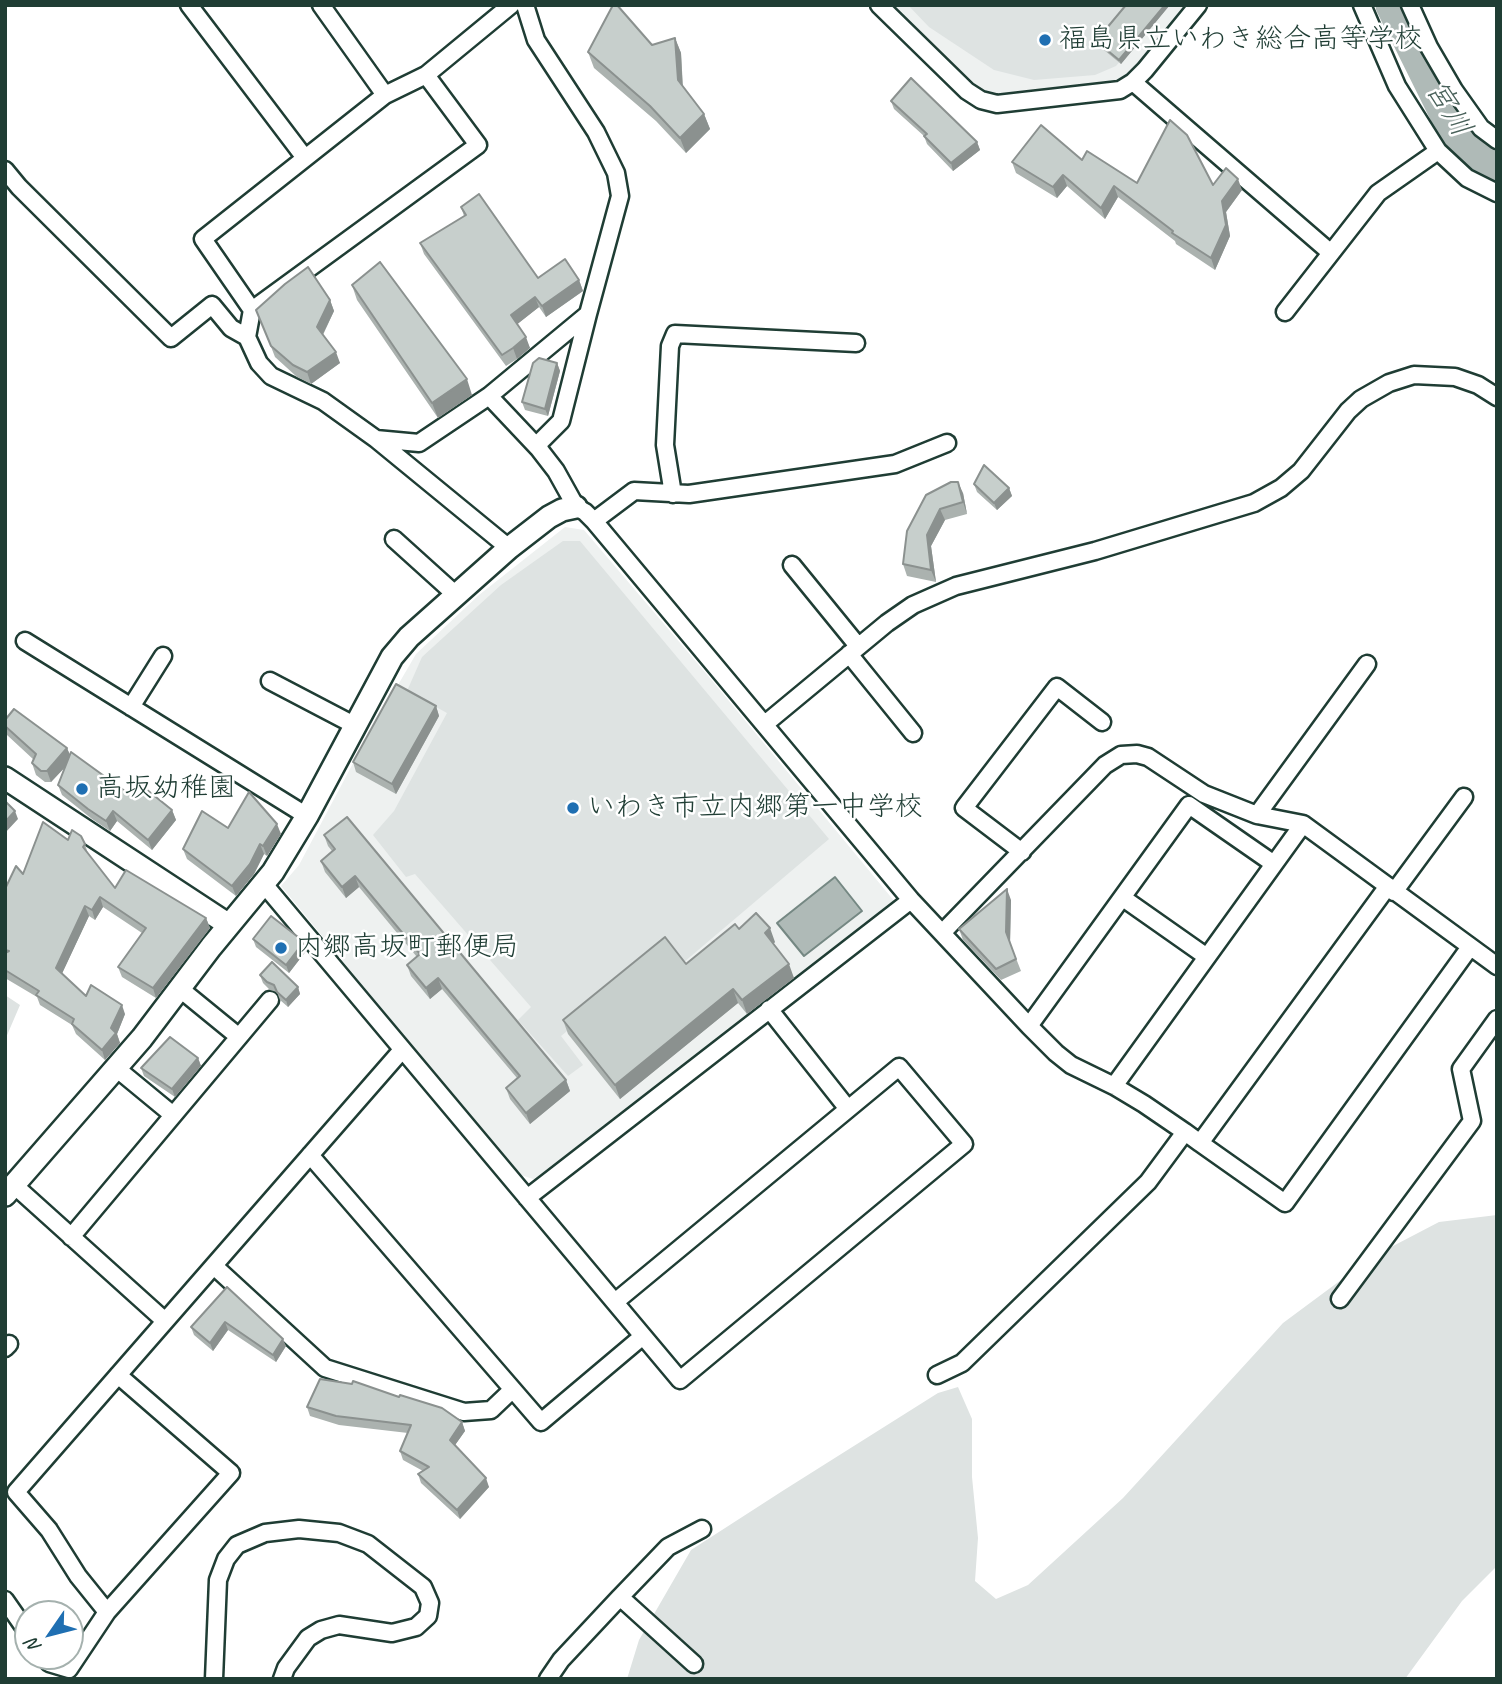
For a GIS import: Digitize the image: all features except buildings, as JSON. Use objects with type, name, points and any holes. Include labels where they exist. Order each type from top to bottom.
[{"type":"street","points":[[189,5],[305,158]]},
{"type":"street","points":[[321,5],[385,95]]},
{"type":"street","points":[[252,310],[203,239],[385,95],[426,75],[511,5]]},
{"type":"street","points":[[525,5],[536,40],[596,132],[616,173],[620,196],[561,421],[540,442],[539,449]]},
{"type":"street","points":[[879,5],[967,91],[981,100],[997,104],[1120,90],[1133,82],[1198,5]]},
{"type":"street","points":[[1362,5],[1396,86],[1438,151],[1466,178],[1497,194]]},
{"type":"street","points":[[1410,5],[1429,47],[1454,90],[1481,128],[1497,140]]},
{"type":"street","points":[[426,75],[478,145],[252,310],[247,337],[259,363],[271,376],[323,401],[376,439],[509,548]]},
{"type":"street","points":[[1133,82],[1331,253]]},
{"type":"street","points":[[1285,312],[1378,193],[1438,151]]},
{"type":"street","points":[[5,170],[171,338],[212,305],[231,328],[247,337]]},
{"type":"street","points":[[376,439],[419,443],[489,396],[588,314]]},
{"type":"street","points":[[673,494],[665,445],[670,346],[675,334],[856,343]]},
{"type":"street","points":[[765,724],[887,623],[913,605],[956,586],[1096,551],[1254,503],[1281,488],[1301,471],[1348,411],[1361,399],[1389,383],[1414,375],[1455,377],[1478,385],[1497,397]]},
{"type":"street","points":[[489,396],[539,449],[556,471],[576,507],[586,512],[594,521],[854,834],[911,900],[1029,1026],[1071,1065],[1144,1104],[1285,1203],[1470,947]]},
{"type":"street","points":[[594,521],[634,491],[689,494],[895,464],[947,443]]},
{"type":"street","points":[[165,1321],[71,1237],[10,1190],[142,1038],[263,883],[307,816],[392,657],[409,637],[509,548],[549,517],[576,507]]},
{"type":"street","points":[[394,539],[456,595]]},
{"type":"street","points":[[792,565],[913,733]]},
{"type":"street","points":[[25,641],[307,816]]},
{"type":"street","points":[[131,707],[163,656]]},
{"type":"street","points":[[1257,816],[1367,664]]},
{"type":"street","points":[[270,681],[356,726]]},
{"type":"street","points":[[1023,852],[964,808],[1058,687],[1102,722]]},
{"type":"street","points":[[942,933],[1105,765],[1121,755],[1136,754],[1148,757],[1204,794],[1257,816],[1303,824],[1497,966]]},
{"type":"street","points":[[5,778],[229,925]]},
{"type":"street","points":[[1200,1143],[1391,889],[1464,797]]},
{"type":"street","points":[[1029,1026],[1189,805],[1274,864]]},
{"type":"street","points":[[1114,1086],[1303,824]]},
{"type":"street","points":[[263,883],[615,1303],[680,1380],[964,1144],[899,1067],[615,1303]]},
{"type":"street","points":[[1123,898],[1207,957]]},
{"type":"street","points":[[527,1198],[911,900]]},
{"type":"street","points":[[180,988],[239,1037]]},
{"type":"street","points":[[71,1237],[270,1000]]},
{"type":"street","points":[[769,1009],[848,1109]]},
{"type":"street","points":[[1340,1299],[1472,1121],[1461,1069],[1497,1019]]},
{"type":"street","points":[[107,1612],[78,1576],[49,1530],[16,1492],[402,1049]]},
{"type":"street","points":[[116,1068],[173,1115]]},
{"type":"street","points":[[937,1375],[962,1363],[1147,1182],[1185,1132]]},
{"type":"street","points":[[310,1155],[541,1422],[643,1336]]},
{"type":"street","points":[[214,1266],[325,1368],[464,1412],[491,1410],[512,1390]]},
{"type":"street","points":[[84,1646],[107,1612],[231,1473],[118,1375]]},
{"type":"street","points":[[548,1679],[561,1660],[668,1546],[702,1528]]},
{"type":"street","points":[[214,1679],[218,1580],[226,1559],[237,1545],[265,1533],[299,1529],[338,1533],[368,1544],[423,1587],[430,1603],[428,1616],[416,1627],[392,1633],[339,1625],[321,1630],[308,1638],[286,1668],[282,1679]]},
{"type":"street","points":[[620,1597],[694,1664]]},
{"type":"shaded area","name":"福島県立いわき総合高等学校","points":[[890,5],[1193,5],[1132,76],[1118,84],[1004,97],[984,92]]},
{"type":"shaded area","name":"福島県立いわき総合高等学校","points":[[908,5],[1167,5],[1116,66],[1095,75],[1034,80],[994,70],[929,27]]},
{"type":"shaded area","name":"いわき市立内郷第一中学校","points":[[565,527],[584,530],[895,902],[536,1180],[518,1174],[281,886],[299,865],[359,752],[416,654],[479,595]]},
{"type":"shaded area","points":[[563,541],[580,541],[829,839],[684,962],[670,946],[561,1036],[583,1065],[568,1076],[518,1020],[531,1007],[415,874],[406,877],[373,835],[394,811],[447,713],[407,691],[422,657],[501,585]]},
{"type":"shaded area","points":[[835,877],[862,911],[804,956],[777,923]]},
{"type":"shaded area","points":[[5,995],[20,1005],[5,1040]]},
{"type":"shaded area","points":[[1497,1215],[1497,1566],[1462,1601],[1405,1679],[627,1679],[639,1640],[691,1550],[938,1393],[958,1387],[972,1419],[972,1477],[978,1538],[975,1581],[996,1599],[1028,1585],[1123,1498],[1283,1323],[1372,1257],[1439,1222]]},
{"type":"waterway","name":"宮川","points":[[1393,5],[1460,140],[1497,165]]},
{"type":"place","name":"福島県立いわき総合高等学校","points":[[1045,40]]},
{"type":"place","name":"高坂幼稚園","points":[[82,789]]},
{"type":"place","name":"いわき市立内郷第一中学校","points":[[573,808]]},
{"type":"place","name":"内郷高坂町郵便局","points":[[281,948]]}]
